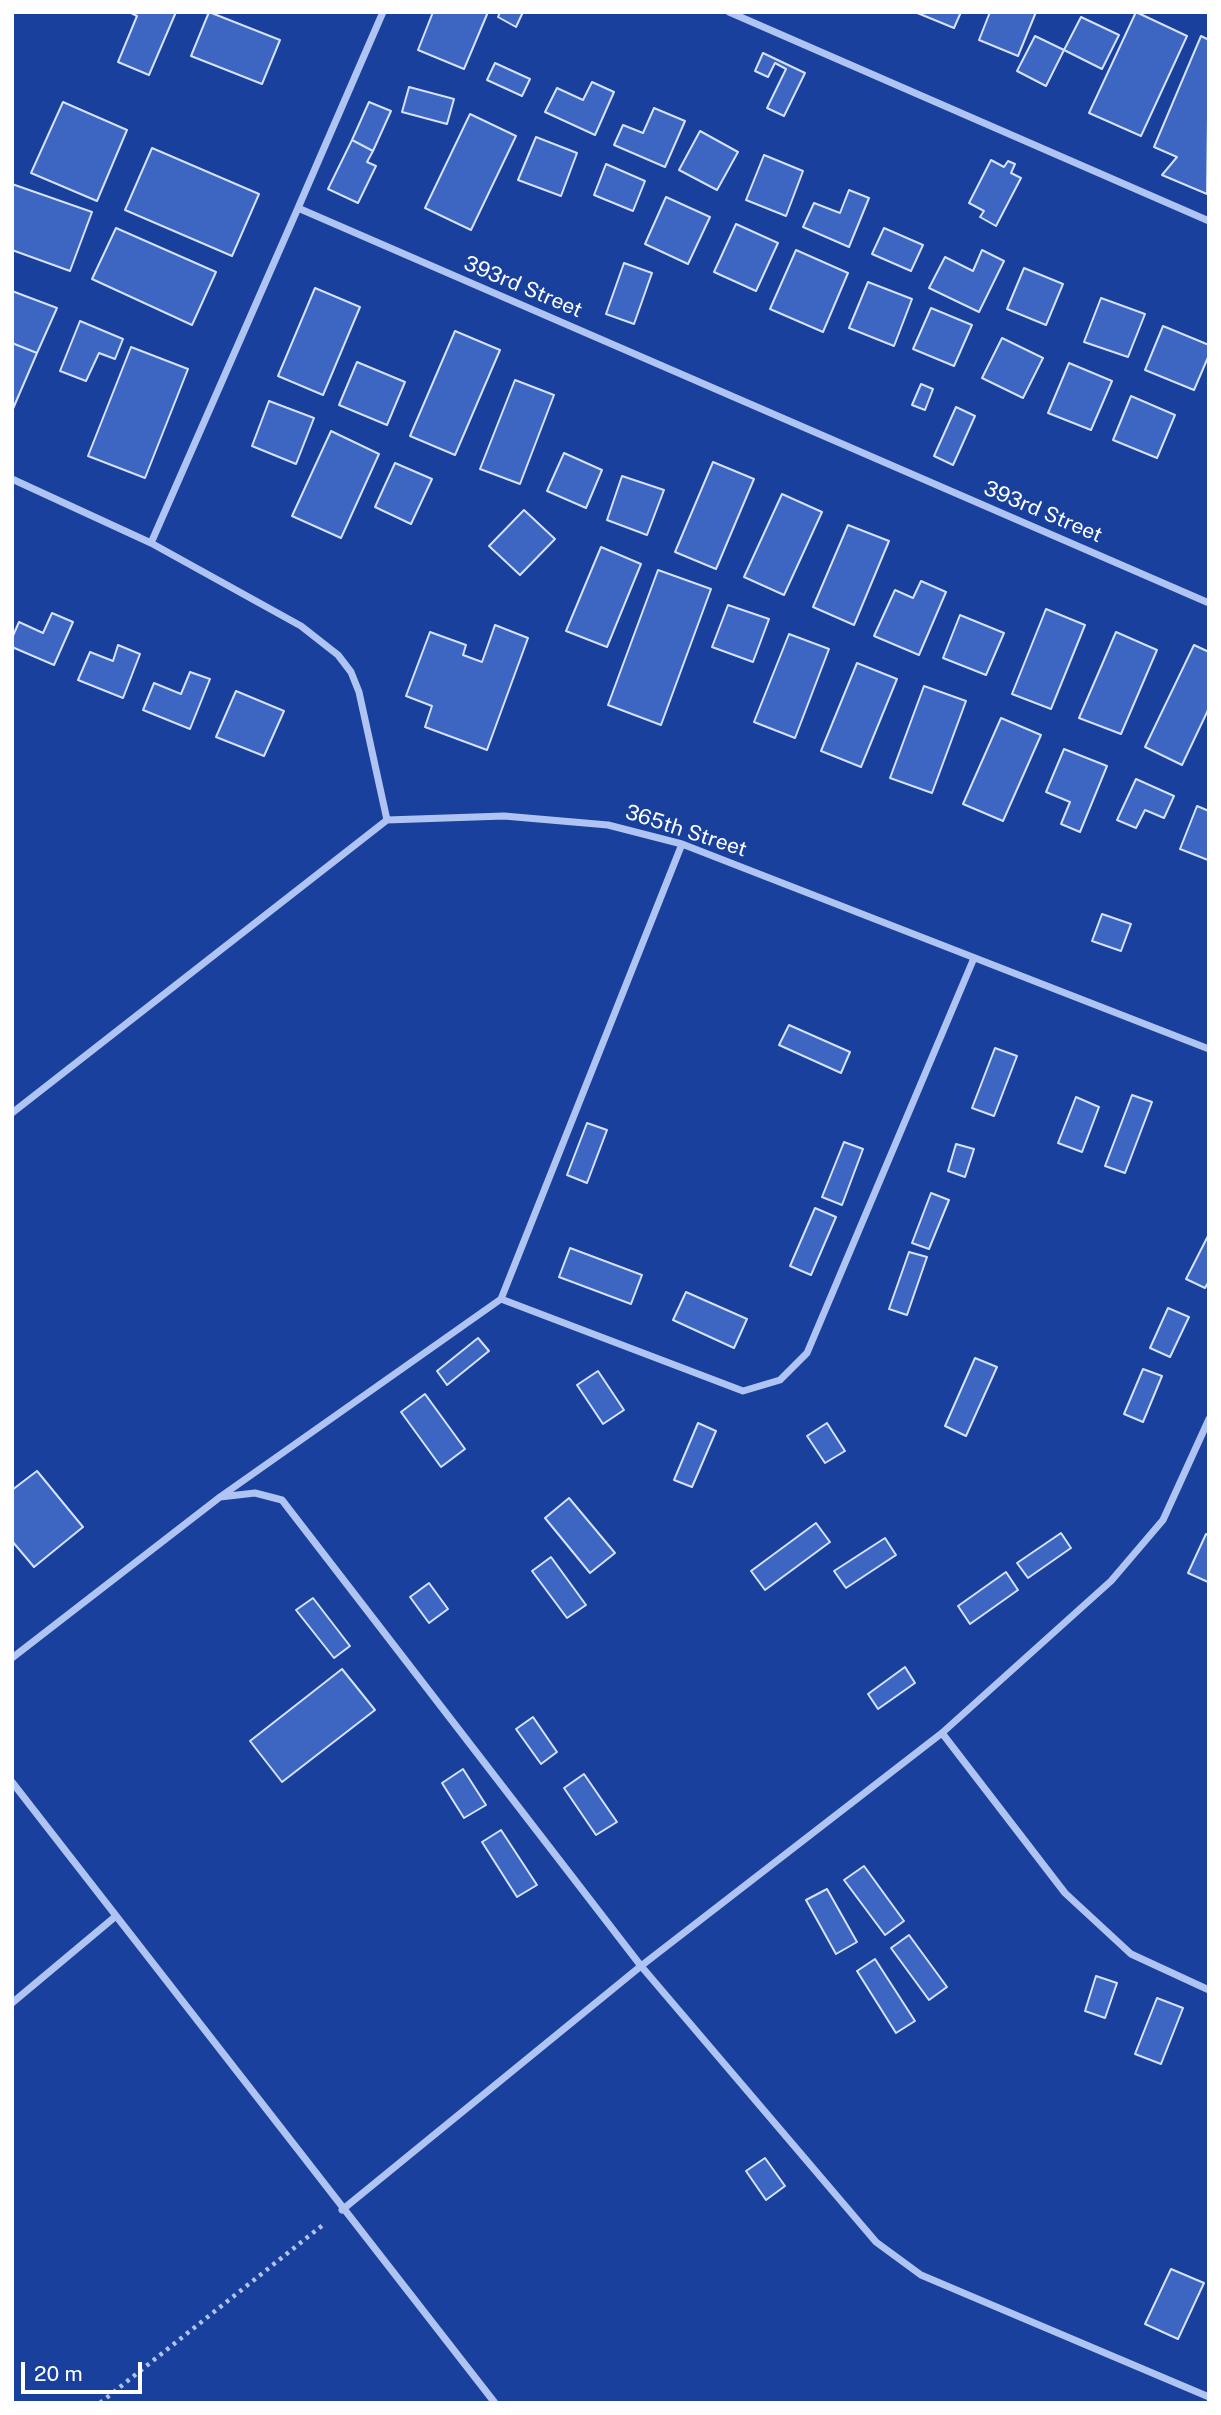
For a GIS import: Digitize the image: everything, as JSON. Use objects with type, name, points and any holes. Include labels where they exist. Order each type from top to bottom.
[{"type":"street","points":[[151,543],[383,12]]},
{"type":"street","points":[[729,12],[1209,221]]},
{"type":"street","name":"393rd Street","points":[[298,208],[1209,603]]},
{"type":"street","points":[[12,479],[151,543],[301,626],[338,655],[351,672],[359,692],[387,820],[12,1113]]},
{"type":"street","name":"365th Street","points":[[387,820],[504,816],[608,825],[682,844],[1209,1049]]},
{"type":"street","points":[[12,1658],[220,1497],[501,1299],[682,844]]},
{"type":"street","points":[[501,1299],[743,1391],[780,1380],[807,1353],[974,958]]},
{"type":"street","points":[[342,2210],[641,1966],[942,1733],[1111,1581],[1163,1520],[1209,1419]]},
{"type":"street","points":[[220,1497],[255,1493],[282,1500],[641,1966],[876,2242],[922,2275],[1209,2398]]},
{"type":"street","points":[[942,1733],[1065,1892],[1132,1954],[1209,1990]]},
{"type":"street","points":[[12,1782],[342,2210],[495,2403]]},
{"type":"street","points":[[12,2003],[116,1916]]},
{"type":"path","points":[[100,2403],[342,2210]]},
{"type":"building","points":[[129,12],[176,12],[149,75],[118,62],[137,16]]},
{"type":"building","points":[[209,12],[280,40],[262,84],[191,56]]},
{"type":"building","points":[[433,12],[488,12],[464,69],[418,50]]},
{"type":"building","points":[[500,12],[523,12],[516,27],[498,17]]},
{"type":"building","points":[[915,12],[961,12],[954,28]]},
{"type":"building","points":[[990,12],[1036,12],[1018,56],[979,40]]},
{"type":"building","points":[[1136,12],[1187,36],[1141,136],[1089,113]]},
{"type":"building","points":[[1081,17],[1119,35],[1102,69],[1064,50]]},
{"type":"building","points":[[1035,36],[1064,50],[1046,86],[1017,71]]},
{"type":"building","points":[[1201,36],[1209,40],[1207,194],[1162,175],[1177,157],[1154,147]]},
{"type":"building","points":[[763,53],[805,73],[784,116],[767,108],[786,69],[775,63],[768,77],[755,71]]},
{"type":"building","points":[[495,63],[530,79],[522,96],[487,80]]},
{"type":"building","points":[[592,82],[614,92],[595,135],[545,112],[557,88],[583,100]]},
{"type":"building","points":[[409,87],[454,99],[447,124],[402,112]]},
{"type":"building","points":[[63,102],[127,130],[97,201],[31,173]]},
{"type":"building","points":[[369,102],[391,111],[373,151],[352,140]]},
{"type":"building","points":[[654,108],[685,121],[665,167],[614,145],[623,125],[643,133]]},
{"type":"building","points":[[470,114],[516,136],[471,230],[425,208]]},
{"type":"building","points":[[700,131],[738,152],[717,190],[679,170]]},
{"type":"building","points":[[536,137],[577,153],[561,196],[518,180]]},
{"type":"building","points":[[352,140],[373,151],[367,162],[376,166],[358,203],[328,189]]},
{"type":"building","points":[[152,148],[259,194],[232,256],[125,210]]},
{"type":"building","points":[[764,155],[803,171],[786,216],[746,200]]},
{"type":"building","points":[[991,160],[1004,167],[1008,161],[1015,164],[1011,173],[1021,178],[996,226],[980,217],[984,211],[969,203]]},
{"type":"building","points":[[606,164],[645,181],[633,211],[594,195]]},
{"type":"building","points":[[12,184],[92,212],[70,271],[12,250]]},
{"type":"building","points":[[849,190],[869,198],[849,247],[803,227],[814,203],[840,213]]},
{"type":"building","points":[[666,197],[710,217],[688,264],[645,244]]},
{"type":"building","points":[[736,224],[778,243],[756,291],[714,272]]},
{"type":"building","points":[[116,228],[216,272],[192,325],[92,279]]},
{"type":"building","points":[[884,228],[923,245],[911,271],[872,254]]},
{"type":"building","points":[[796,250],[848,273],[823,332],[770,309]]},
{"type":"building","points":[[982,250],[1004,261],[979,312],[929,288],[945,257],[973,271]]},
{"type":"building","points":[[624,263],[652,273],[634,324],[606,314]]},
{"type":"building","points":[[1024,268],[1063,284],[1046,325],[1007,309]]},
{"type":"building","points":[[868,282],[912,299],[894,346],[849,328]]},
{"type":"building","points":[[315,288],[360,307],[323,395],[278,376]]},
{"type":"building","points":[[12,291],[57,308],[37,353],[12,343]]},
{"type":"building","points":[[1101,298],[1145,314],[1128,357],[1084,342]]},
{"type":"building","points":[[931,308],[972,325],[954,366],[913,349]]},
{"type":"building","points":[[80,321],[123,339],[115,359],[99,353],[86,381],[60,371]]},
{"type":"building","points":[[1163,326],[1209,345],[1209,355],[1194,390],[1145,370]]},
{"type":"building","points":[[455,331],[500,350],[455,455],[410,436]]},
{"type":"building","points":[[1002,338],[1043,358],[1023,398],[982,378]]},
{"type":"building","points":[[12,343],[37,353],[12,411]]},
{"type":"building","points":[[131,347],[188,369],[145,478],[88,456]]},
{"type":"building","points":[[357,362],[405,382],[387,425],[339,405]]},
{"type":"building","points":[[1069,363],[1112,381],[1091,430],[1048,413]]},
{"type":"building","points":[[515,380],[554,395],[520,484],[480,469]]},
{"type":"building","points":[[921,384],[933,389],[925,410],[912,405]]},
{"type":"building","points":[[1131,396],[1175,415],[1157,458],[1113,440]]},
{"type":"building","points":[[269,401],[314,418],[296,464],[252,446]]},
{"type":"building","points":[[956,407],[975,416],[953,465],[934,456]]},
{"type":"building","points":[[331,431],[379,454],[341,538],[292,516]]},
{"type":"building","points":[[564,453],[602,470],[586,508],[547,491]]},
{"type":"building","points":[[713,462],[754,479],[716,569],[675,552]]},
{"type":"building","points":[[395,463],[432,479],[411,524],[375,507]]},
{"type":"building","points":[[622,476],[664,490],[647,535],[607,520]]},
{"type":"building","points":[[782,494],[822,512],[784,595],[744,577]]},
{"type":"building","points":[[524,510],[555,539],[520,575],[489,546]]},
{"type":"building","points":[[848,525],[889,541],[854,625],[813,607]]},
{"type":"building","points":[[601,547],[641,564],[607,647],[566,631]]},
{"type":"building","points":[[658,570],[711,589],[661,725],[608,705]]},
{"type":"building","points":[[921,581],[946,592],[919,655],[874,636],[895,590],[913,598]]},
{"type":"building","points":[[728,605],[769,619],[753,662],[712,647]]},
{"type":"building","points":[[1046,609],[1085,625],[1051,709],[1012,694]]},
{"type":"building","points":[[52,613],[73,622],[54,665],[12,647],[12,638],[19,622],[43,633]]},
{"type":"building","points":[[960,615],[1004,633],[986,675],[943,658]]},
{"type":"building","points":[[495,625],[528,638],[487,750],[425,727],[432,706],[406,696],[430,632],[466,645],[463,655],[482,662]]},
{"type":"building","points":[[1116,632],[1157,650],[1121,734],[1079,718]]},
{"type":"building","points":[[789,634],[829,649],[795,738],[754,722]]},
{"type":"building","points":[[118,645],[140,654],[123,698],[78,680],[90,652],[113,661]]},
{"type":"building","points":[[1194,645],[1209,652],[1209,708],[1182,765],[1145,747]]},
{"type":"building","points":[[857,663],[897,679],[861,767],[821,751]]},
{"type":"building","points":[[190,672],[210,679],[190,729],[143,710],[154,683],[181,694]]},
{"type":"building","points":[[924,686],[966,701],[932,793],[890,778]]},
{"type":"building","points":[[236,691],[284,711],[264,756],[216,737]]},
{"type":"building","points":[[1001,718],[1041,735],[1003,821],[963,804]]},
{"type":"building","points":[[1064,749],[1107,766],[1080,832],[1061,824],[1070,802],[1046,792]]},
{"type":"building","points":[[1136,779],[1174,796],[1164,818],[1145,810],[1136,828],[1117,820]]},
{"type":"building","points":[[1197,806],[1209,811],[1208,860],[1180,849]]},
{"type":"building","points":[[1102,914],[1131,924],[1121,951],[1092,941]]},
{"type":"building","points":[[789,1025],[850,1052],[841,1073],[779,1045]]},
{"type":"building","points":[[995,1048],[1017,1056],[994,1116],[972,1108]]},
{"type":"building","points":[[1132,1095],[1152,1102],[1125,1173],[1105,1166]]},
{"type":"building","points":[[1076,1097],[1099,1107],[1082,1152],[1058,1143]]},
{"type":"building","points":[[587,1123],[607,1130],[587,1183],[567,1175]]},
{"type":"building","points":[[844,1142],[863,1149],[842,1205],[822,1197]]},
{"type":"building","points":[[956,1144],[974,1149],[965,1177],[948,1171]]},
{"type":"building","points":[[931,1193],[949,1200],[929,1249],[912,1243]]},
{"type":"building","points":[[815,1208],[836,1217],[811,1275],[790,1266]]},
{"type":"building","points":[[1209,1234],[1209,1281],[1205,1288],[1186,1279]]},
{"type":"building","points":[[570,1248],[642,1275],[631,1304],[559,1277]]},
{"type":"building","points":[[909,1252],[927,1257],[907,1315],[889,1309]]},
{"type":"building","points":[[686,1292],[747,1319],[734,1348],[673,1320]]},
{"type":"building","points":[[1168,1308],[1189,1317],[1170,1357],[1150,1348]]},
{"type":"building","points":[[478,1338],[489,1351],[447,1385],[437,1371]]},
{"type":"building","points":[[975,1358],[997,1367],[966,1436],[945,1426]]},
{"type":"building","points":[[1143,1369],[1162,1376],[1143,1422],[1124,1414]]},
{"type":"building","points":[[598,1371],[624,1410],[603,1424],[577,1385]]},
{"type":"building","points":[[425,1394],[465,1449],[441,1467],[401,1412]]},
{"type":"building","points":[[698,1423],[716,1431],[692,1487],[674,1480]]},
{"type":"building","points":[[827,1423],[845,1451],[825,1463],[807,1436]]},
{"type":"building","points":[[37,1471],[83,1527],[34,1567],[12,1541],[12,1490]]},
{"type":"building","points":[[569,1498],[615,1553],[590,1573],[545,1518]]},
{"type":"building","points":[[816,1523],[830,1542],[765,1590],[751,1571]]},
{"type":"building","points":[[1061,1533],[1071,1548],[1028,1578],[1017,1563]]},
{"type":"building","points":[[1206,1534],[1209,1535],[1208,1582],[1188,1573]]},
{"type":"building","points":[[885,1538],[896,1555],[846,1588],[834,1571]]},
{"type":"building","points":[[551,1557],[586,1605],[567,1618],[532,1571]]},
{"type":"building","points":[[1006,1572],[1018,1590],[970,1624],[958,1606]]},
{"type":"building","points":[[429,1583],[448,1609],[429,1623],[410,1597]]},
{"type":"building","points":[[313,1598],[350,1646],[334,1658],[296,1610]]},
{"type":"building","points":[[905,1667],[915,1683],[878,1709],[868,1694]]},
{"type":"building","points":[[342,1669],[375,1710],[282,1782],[250,1741]]},
{"type":"building","points":[[533,1717],[557,1752],[541,1764],[516,1729]]},
{"type":"building","points":[[463,1769],[486,1805],[464,1818],[442,1783]]},
{"type":"building","points":[[584,1774],[617,1822],[596,1835],[564,1788]]},
{"type":"building","points":[[501,1830],[537,1885],[517,1897],[482,1842]]},
{"type":"building","points":[[864,1866],[904,1921],[885,1935],[844,1880]]},
{"type":"building","points":[[827,1889],[857,1942],[836,1954],[806,1900]]},
{"type":"building","points":[[909,1935],[947,1987],[929,2000],[891,1948]]},
{"type":"building","points":[[875,1959],[915,2021],[896,2033],[857,1971]]},
{"type":"building","points":[[1096,1976],[1117,1983],[1105,2018],[1085,2011]]},
{"type":"building","points":[[1157,1998],[1183,2008],[1161,2064],[1135,2054]]},
{"type":"building","points":[[765,2158],[785,2186],[766,2200],[746,2171]]},
{"type":"building","points":[[1171,2269],[1204,2283],[1178,2339],[1145,2324]]}]
